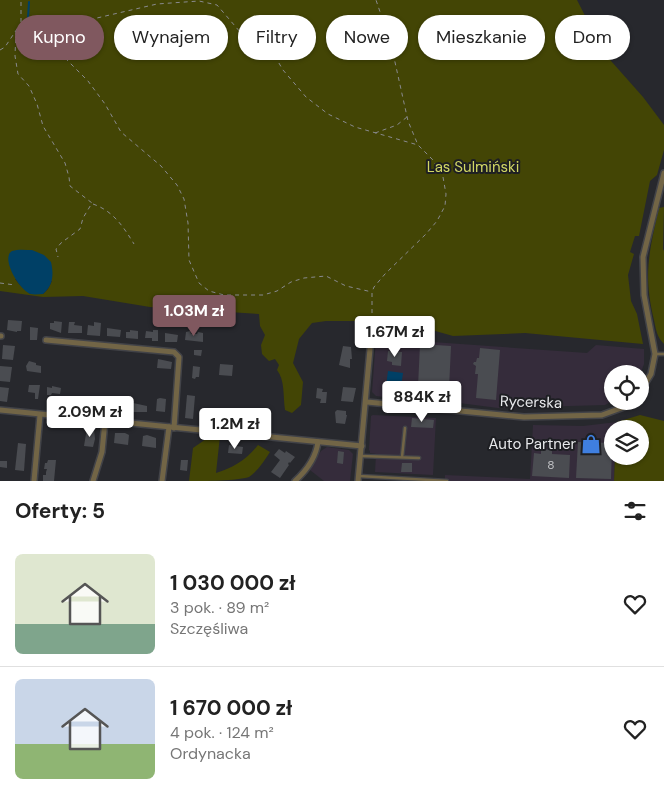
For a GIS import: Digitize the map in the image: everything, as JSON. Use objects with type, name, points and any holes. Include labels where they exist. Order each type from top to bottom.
[{"type":"street","points":[[649,377],[655,354],[644,296],[643,257],[664,173]]},
{"type":"street","points":[[359,478],[372,327]]},
{"type":"street","points":[[46,340],[174,352],[179,357],[172,428],[162,481]]},
{"type":"street","name":"Rycerska","points":[[366,402],[524,417],[602,415],[616,410]]},
{"type":"street","points":[[0,410],[362,446]]},
{"type":"street","points":[[34,481],[40,415]]},
{"type":"street","points":[[94,481],[102,457],[105,421]]},
{"type":"street","points":[[295,481],[307,468],[317,450],[318,442]]},
{"type":"lane","points":[[655,354],[664,354]]},
{"type":"lane","points":[[402,457],[406,428]]},
{"type":"lane","points":[[361,456],[419,458]]},
{"type":"lane","points":[[359,478],[446,481]]},
{"type":"path","points":[[21,0],[21,15]]},
{"type":"path","points":[[376,0],[385,23],[407,117],[418,145],[433,160],[443,177],[446,194],[445,206],[437,221],[385,274],[372,292],[372,327],[405,328]]},
{"type":"path","points":[[104,16],[156,4],[200,1],[216,5],[241,32],[273,53],[283,70],[306,96],[328,114],[355,127],[418,145]]},
{"type":"path","points":[[0,50],[5,48],[15,32]]},
{"type":"path","points":[[16,60],[18,74],[29,86],[37,104],[43,126],[65,163],[70,177],[70,186],[92,203],[102,207],[116,217],[134,244]]},
{"type":"path","points":[[67,60],[88,81],[105,104],[121,132],[136,144],[177,185],[184,199],[188,223],[189,260],[200,283],[209,291],[224,295],[252,296],[277,291],[291,282],[304,278],[326,276],[346,286],[372,292]]},
{"type":"path","points":[[374,133],[397,125],[407,117]]},
{"type":"path","points":[[58,258],[56,250],[60,244],[80,229],[83,218],[92,203]]},
{"type":"path","points":[[0,283],[15,285]]},
{"type":"shaded area","points":[[376,338],[587,353],[596,345],[644,349],[644,365],[604,365],[604,405],[498,408],[413,397],[410,400],[376,396],[372,392]]},
{"type":"shaded area","points":[[371,416],[436,418],[433,475],[375,472],[376,454],[370,453],[369,450]]},
{"type":"shaded area","points":[[604,424],[604,465],[615,465],[614,481],[445,481],[445,475],[530,479],[533,425],[583,426]]},
{"type":"shaded area","points":[[327,447],[349,450],[353,454],[350,481],[324,481],[310,470],[321,451]]},
{"type":"green space","name":"Las Sulmiński","points":[[0,0],[577,0],[585,15],[555,15],[555,60],[610,60],[643,97],[664,125],[664,150],[657,175],[650,181],[639,236],[635,236],[630,252],[634,254],[628,275],[631,301],[637,314],[643,344],[525,333],[453,336],[400,321],[326,321],[312,323],[299,339],[293,363],[303,382],[301,405],[292,413],[285,410],[283,383],[277,370],[279,365],[275,359],[269,361],[262,354],[261,345],[265,335],[260,326],[259,314],[150,307],[83,296],[43,297],[0,291]],"holes":[[[15,279],[52,281],[43,294],[30,294]]]},
{"type":"green space","points":[[664,207],[664,344],[658,336],[655,327],[648,276],[652,238],[659,208]]},
{"type":"green space","points":[[640,415],[664,421],[664,481],[614,481],[615,465],[649,465],[649,420],[624,420]]},
{"type":"green space","points":[[220,436],[216,473],[239,462],[258,445],[270,452],[258,469],[249,477],[229,480],[189,481],[193,448],[206,439]]},
{"type":"water","points":[[32,250],[44,255],[51,262],[52,280],[43,294],[27,292],[17,281],[8,260],[12,251]]},
{"type":"water","points":[[388,371],[403,373],[401,387],[386,386]]},
{"type":"building","points":[[8,320],[22,321],[21,331],[7,330]]},
{"type":"building","points":[[54,321],[62,322],[61,333],[50,329],[50,323],[54,323]]},
{"type":"building","points":[[69,322],[75,322],[74,325],[82,326],[82,333],[68,333]]},
{"type":"building","points":[[94,322],[101,323],[100,336],[87,335],[88,325],[94,326]]},
{"type":"building","points":[[30,327],[38,328],[37,340],[30,340]]},
{"type":"building","points":[[107,328],[121,330],[120,337],[107,336]]},
{"type":"building","points":[[130,330],[138,331],[138,339],[126,338],[126,332],[130,332]]},
{"type":"building","points":[[153,330],[158,330],[158,341],[152,341],[152,338],[145,338],[146,331],[153,332]]},
{"type":"building","points":[[190,331],[191,334],[203,333],[203,342],[185,340],[186,332]]},
{"type":"building","points":[[165,333],[178,335],[177,342],[165,342]]},
{"type":"building","points":[[420,344],[451,346],[449,389],[418,387]]},
{"type":"building","points":[[3,345],[15,346],[13,360],[2,359]]},
{"type":"building","points":[[343,346],[351,347],[352,359],[350,359],[350,368],[339,365]]},
{"type":"building","points":[[480,348],[500,350],[496,400],[476,398],[478,374],[475,374],[476,366],[473,364],[479,358]]},
{"type":"building","points":[[194,350],[202,350],[201,356],[194,355]]},
{"type":"building","points":[[388,351],[402,352],[401,366],[392,365],[392,362],[387,361]]},
{"type":"building","points":[[158,359],[172,362],[171,369],[157,368]]},
{"type":"building","points":[[29,361],[41,366],[41,373],[27,371],[26,366]]},
{"type":"building","points":[[220,364],[233,365],[232,376],[219,375]]},
{"type":"building","points":[[0,366],[12,367],[10,382],[0,381]]},
{"type":"building","points":[[193,366],[200,367],[199,377],[195,379],[192,378]]},
{"type":"building","points":[[29,385],[40,385],[38,399],[35,399],[35,393],[28,392]]},
{"type":"building","points":[[52,386],[61,388],[60,394],[52,393],[47,395],[47,387],[52,388]]},
{"type":"building","points":[[0,387],[9,388],[7,402],[0,401]]},
{"type":"building","points":[[343,387],[356,388],[353,402],[341,401]]},
{"type":"building","points":[[317,388],[323,389],[322,392],[327,392],[326,403],[320,403],[321,399],[316,398]]},
{"type":"building","points":[[187,395],[195,396],[193,419],[185,418]]},
{"type":"building","points":[[69,396],[82,398],[81,407],[69,405]]},
{"type":"building","points":[[112,398],[127,401],[126,407],[112,407]]},
{"type":"building","points":[[89,399],[104,402],[103,408],[88,408]]},
{"type":"building","points":[[157,399],[166,399],[165,412],[156,411]]},
{"type":"building","points":[[133,403],[147,406],[147,412],[132,412]]},
{"type":"building","points":[[337,410],[346,411],[345,424],[336,423],[335,412]]},
{"type":"building","points":[[412,418],[434,420],[433,428],[411,427]]},
{"type":"building","points":[[87,428],[94,429],[95,439],[93,447],[84,446]]},
{"type":"building","points":[[115,433],[129,435],[128,445],[114,443]]},
{"type":"building","points":[[147,435],[156,438],[156,448],[142,446],[143,436]]},
{"type":"building","points":[[578,442],[604,443],[604,465],[611,465],[611,479],[576,478]]},
{"type":"building","points":[[18,443],[26,444],[24,471],[15,470]]},
{"type":"building","points":[[229,445],[243,447],[242,454],[228,453]]},
{"type":"building","points":[[279,449],[295,457],[289,462],[280,478],[271,472],[280,460],[274,455]]},
{"type":"building","points":[[541,449],[552,450],[552,454],[570,455],[569,478],[532,476],[534,453],[541,454]]},
{"type":"building","points":[[338,451],[344,452],[343,464],[337,463]]},
{"type":"building","points":[[48,460],[56,460],[54,481],[43,481],[43,475],[46,475],[47,469],[44,469],[45,463]]},
{"type":"building","points":[[181,460],[188,460],[187,471],[180,470]]},
{"type":"building","points":[[0,461],[7,461],[7,468],[0,467]]},
{"type":"building","points":[[402,463],[412,463],[412,472],[401,472]]},
{"type":"waterway","points":[[28,15],[29,2]]},
{"type":"place","name":"Auto Partner","points":[[591,444]]}]
